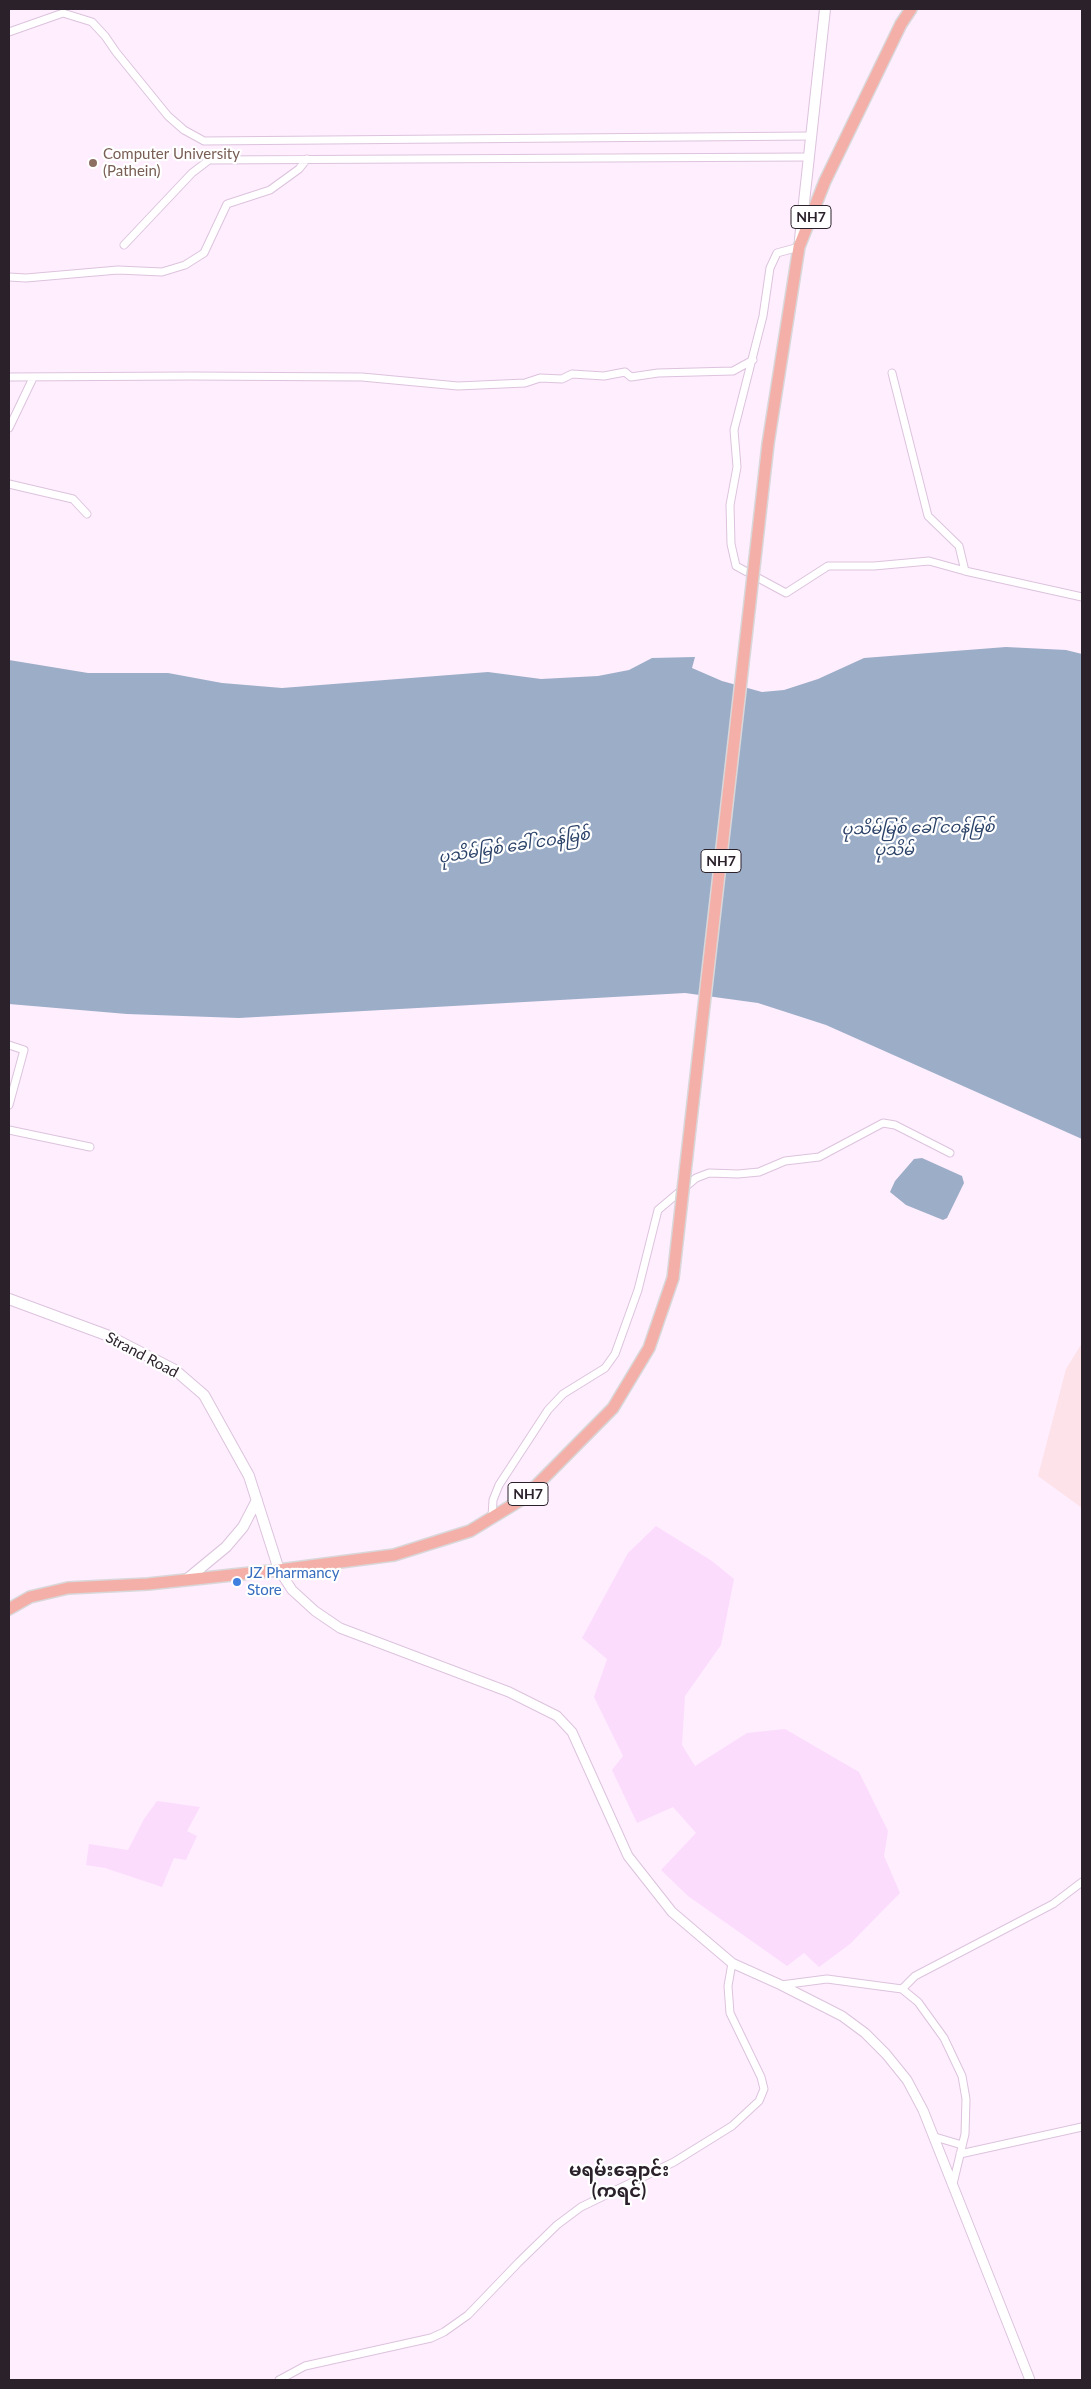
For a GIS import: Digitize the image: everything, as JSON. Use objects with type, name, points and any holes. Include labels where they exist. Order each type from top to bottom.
[{"type":"highway","name":"NH7","points":[[9,1609],[30,1597],[68,1588],[186,1580],[394,1555],[470,1531],[524,1498],[613,1408],[650,1348],[673,1278],[768,444],[799,247],[825,181],[901,24],[911,9]]},
{"type":"main road","points":[[799,247],[825,9]]},
{"type":"main road","name":"Strand Road","points":[[9,1299],[109,1336],[175,1370],[204,1395],[249,1476],[279,1570]]},
{"type":"main road","points":[[186,1580],[226,1547],[242,1527],[257,1500]]},
{"type":"street","points":[[9,32],[63,13],[92,22],[168,116],[184,130],[204,140],[811,136]]},
{"type":"street","points":[[124,244],[192,173],[209,160],[808,157]]},
{"type":"street","points":[[9,277],[26,278],[118,270],[162,272],[185,265],[204,253],[227,204],[270,190],[299,169],[306,159]]},
{"type":"street","points":[[799,247],[777,253],[770,268],[763,316],[734,430],[737,467],[730,505],[731,544],[736,566],[786,594],[828,566],[874,566],[929,561],[1082,597]]},
{"type":"street","points":[[9,378],[362,377],[458,386],[525,383],[540,378],[562,379],[572,374],[604,376],[625,372],[631,377],[658,373],[733,371],[753,360]]},
{"type":"street","points":[[892,372],[928,516],[959,546],[965,570]]},
{"type":"street","points":[[9,428],[33,378]]},
{"type":"street","points":[[9,484],[73,499],[87,514]]},
{"type":"street","points":[[9,1045],[24,1050],[9,1105]]},
{"type":"street","points":[[492,1517],[493,1500],[499,1485],[548,1410],[564,1394],[605,1368],[615,1354],[638,1290],[658,1210],[696,1178],[709,1173],[738,1174],[759,1172],[785,1161],[819,1157],[883,1123],[894,1125],[950,1153]]},
{"type":"street","points":[[9,1130],[90,1147]]},
{"type":"street","points":[[279,1570],[292,1590],[315,1611],[340,1628],[510,1692],[557,1716],[572,1732],[628,1856],[672,1912],[732,1963],[781,1984],[842,2016],[865,2033],[907,2080],[935,2137],[1030,2380]]},
{"type":"street","points":[[902,1989],[915,1976],[1054,1904],[1082,1882]]},
{"type":"street","points":[[279,2380],[305,2366],[431,2338],[444,2332],[468,2315],[551,2231],[581,2207],[674,2162],[732,2126],[759,2101],[764,2089],[762,2076],[730,2013],[728,1986],[732,1963]]},
{"type":"street","points":[[781,1984],[826,1979],[902,1989],[918,2002],[944,2038],[962,2076],[967,2116],[953,2184]]},
{"type":"street","points":[[960,2154],[1082,2126]]},
{"type":"street","points":[[935,2137],[962,2146]]},
{"type":"shaded area","points":[[1082,1343],[1082,1508],[1038,1476],[1066,1369]]},
{"type":"shaded area","points":[[656,1526],[712,1561],[734,1579],[721,1645],[685,1696],[682,1745],[695,1766],[747,1733],[785,1729],[859,1772],[888,1831],[884,1856],[900,1893],[850,1944],[819,1967],[804,1953],[787,1966],[688,1896],[661,1870],[696,1833],[673,1807],[637,1823],[612,1770],[623,1756],[594,1697],[607,1659],[582,1638],[628,1553]]},
{"type":"shaded area","points":[[157,1801],[200,1807],[187,1831],[197,1836],[186,1860],[174,1858],[162,1887],[105,1868],[86,1865],[89,1844],[128,1850],[144,1819]]},
{"type":"water","name":"ပုသိမ်","points":[[1006,647],[1066,650],[1082,654],[1082,1139],[826,1025],[758,1003],[685,993],[239,1018],[127,1014],[9,1004],[9,660],[88,673],[168,673],[222,683],[282,688],[488,672],[541,679],[598,676],[629,670],[652,658],[695,657],[692,668],[722,681],[762,692],[784,690],[818,679],[864,658]]},
{"type":"water","points":[[922,1158],[962,1176],[964,1183],[947,1218],[943,1220],[906,1205],[890,1192],[895,1181],[914,1159]]},
{"type":"place","name":"Computer University (Pathein)","points":[[93,163]]},
{"type":"place","name":"JZ Pharmancy Store","points":[[237,1582]]},
{"type":"district","name":"မရမ်းချောင်း (ကရင်)","points":[[619,2180]]},
{"type":"water label","name":"ပုသိမ်မြစ် ခေါ် ငဝန်မြစ်","points":[[918,828]]},
{"type":"water label","name":"ပုသိမ်မြစ် ခေါ် ငဝန်မြစ်","points":[[514,846]]}]
